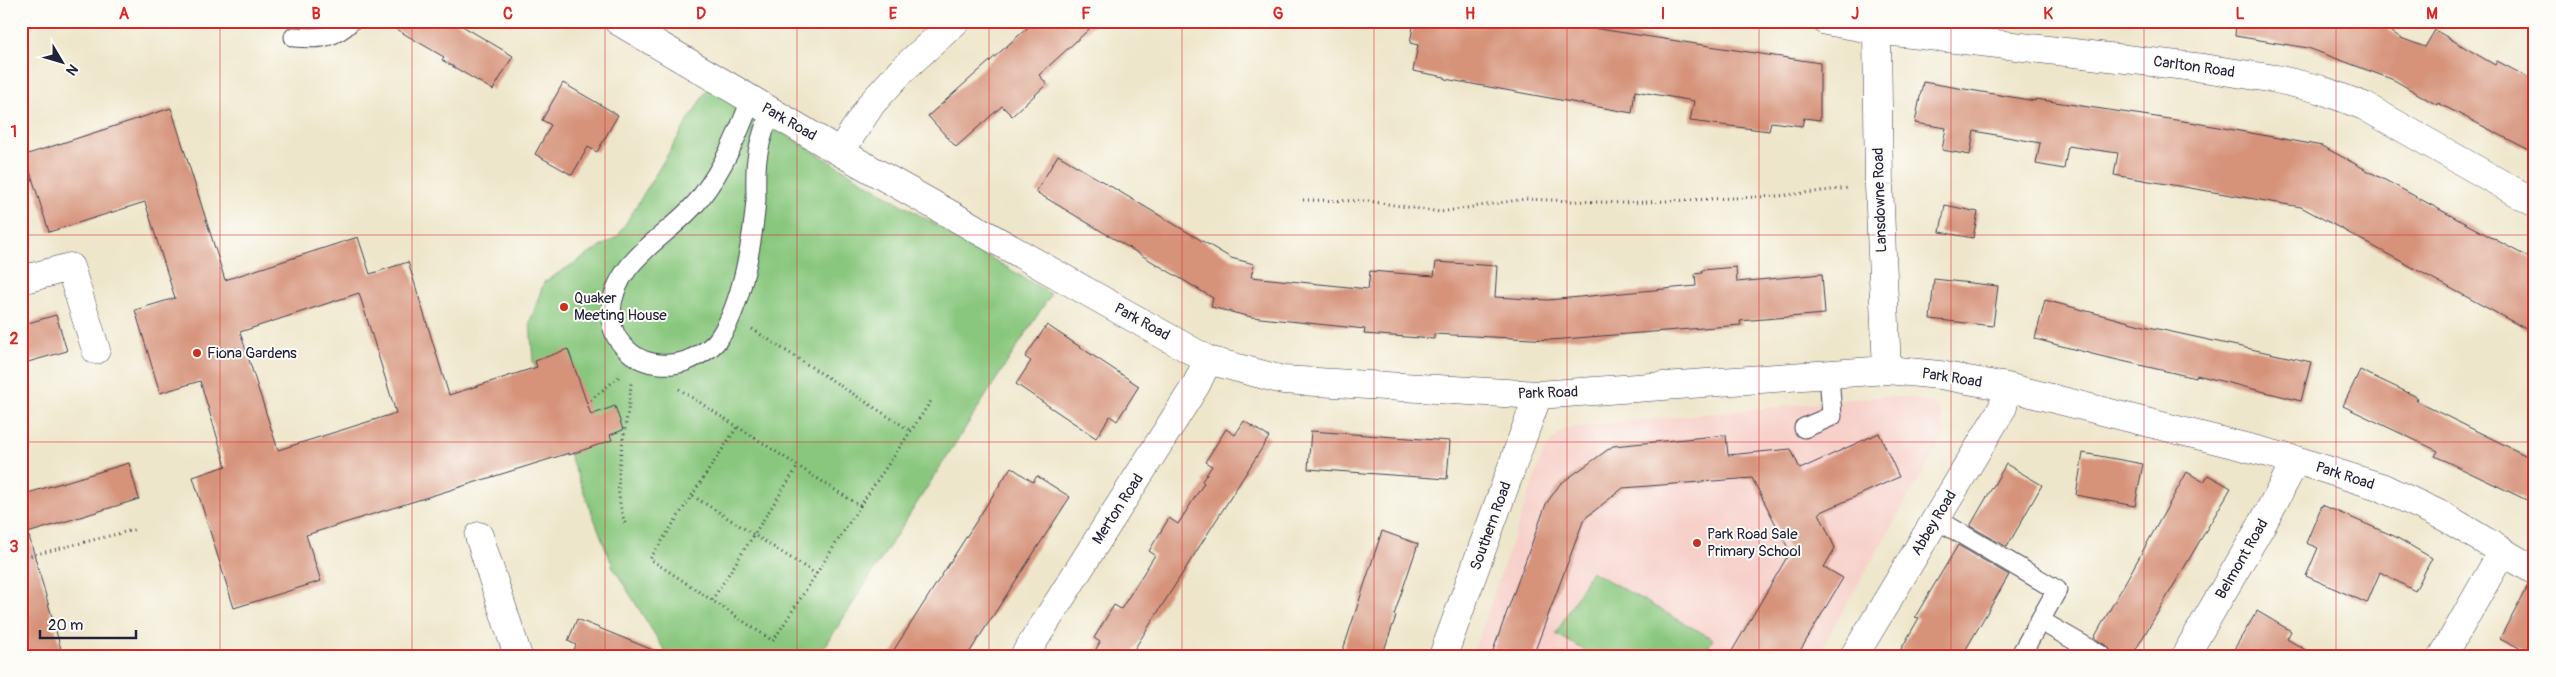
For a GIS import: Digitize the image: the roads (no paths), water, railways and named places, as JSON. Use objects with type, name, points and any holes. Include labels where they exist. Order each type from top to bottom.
[{"type":"street","name":"Park Road","points":[[618,21],[840,152],[1208,360],[1283,380],[1354,386],[1538,395],[1887,370],[1940,375],[2007,387],[2296,460],[2381,487],[2445,516],[2535,571]]},
{"type":"street","points":[[840,152],[872,102],[903,70],[956,21]]},
{"type":"street","name":"Carlton Road","points":[[1826,21],[2203,68],[2276,79],[2318,89],[2364,106],[2535,203]]},
{"type":"street","name":"Lansdowne Road","points":[[1863,26],[1879,185],[1887,370]]},
{"type":"street","points":[[21,280],[70,267],[96,350]]},
{"type":"street","name":"Merton Road","points":[[1024,656],[1196,385],[1208,360]]},
{"type":"street","name":"Abbey Road","points":[[1854,656],[2003,407],[2007,387]]},
{"type":"street","name":"Southern Road","points":[[1444,656],[1538,395]]},
{"type":"street","name":"Belmont Road","points":[[2185,656],[2264,521],[2296,460]]},
{"type":"street","points":[[479,536],[518,656]]},
{"type":"street","points":[[2443,656],[2502,552]]},
{"type":"lane","points":[[294,38],[322,39],[336,34],[351,21]]},
{"type":"lane","points":[[761,106],[756,161],[756,201],[745,274],[731,315],[719,338],[700,356],[678,364],[633,361],[620,344],[611,327],[612,304],[622,278],[636,259],[686,216],[702,196],[734,142],[761,106]]},
{"type":"lane","points":[[1804,428],[1832,416],[1829,374]]},
{"type":"lane","points":[[1936,519],[2057,590],[2020,656]]},
{"type":"lane","points":[[2041,621],[2102,656]]},
{"type":"place","name":"Quaker Meeting House","points":[[564,307]]},
{"type":"place","name":"Fiona Gardens","points":[[197,353]]},
{"type":"place","name":"Park Road Sale Primary School","points":[[1697,543]]}]
